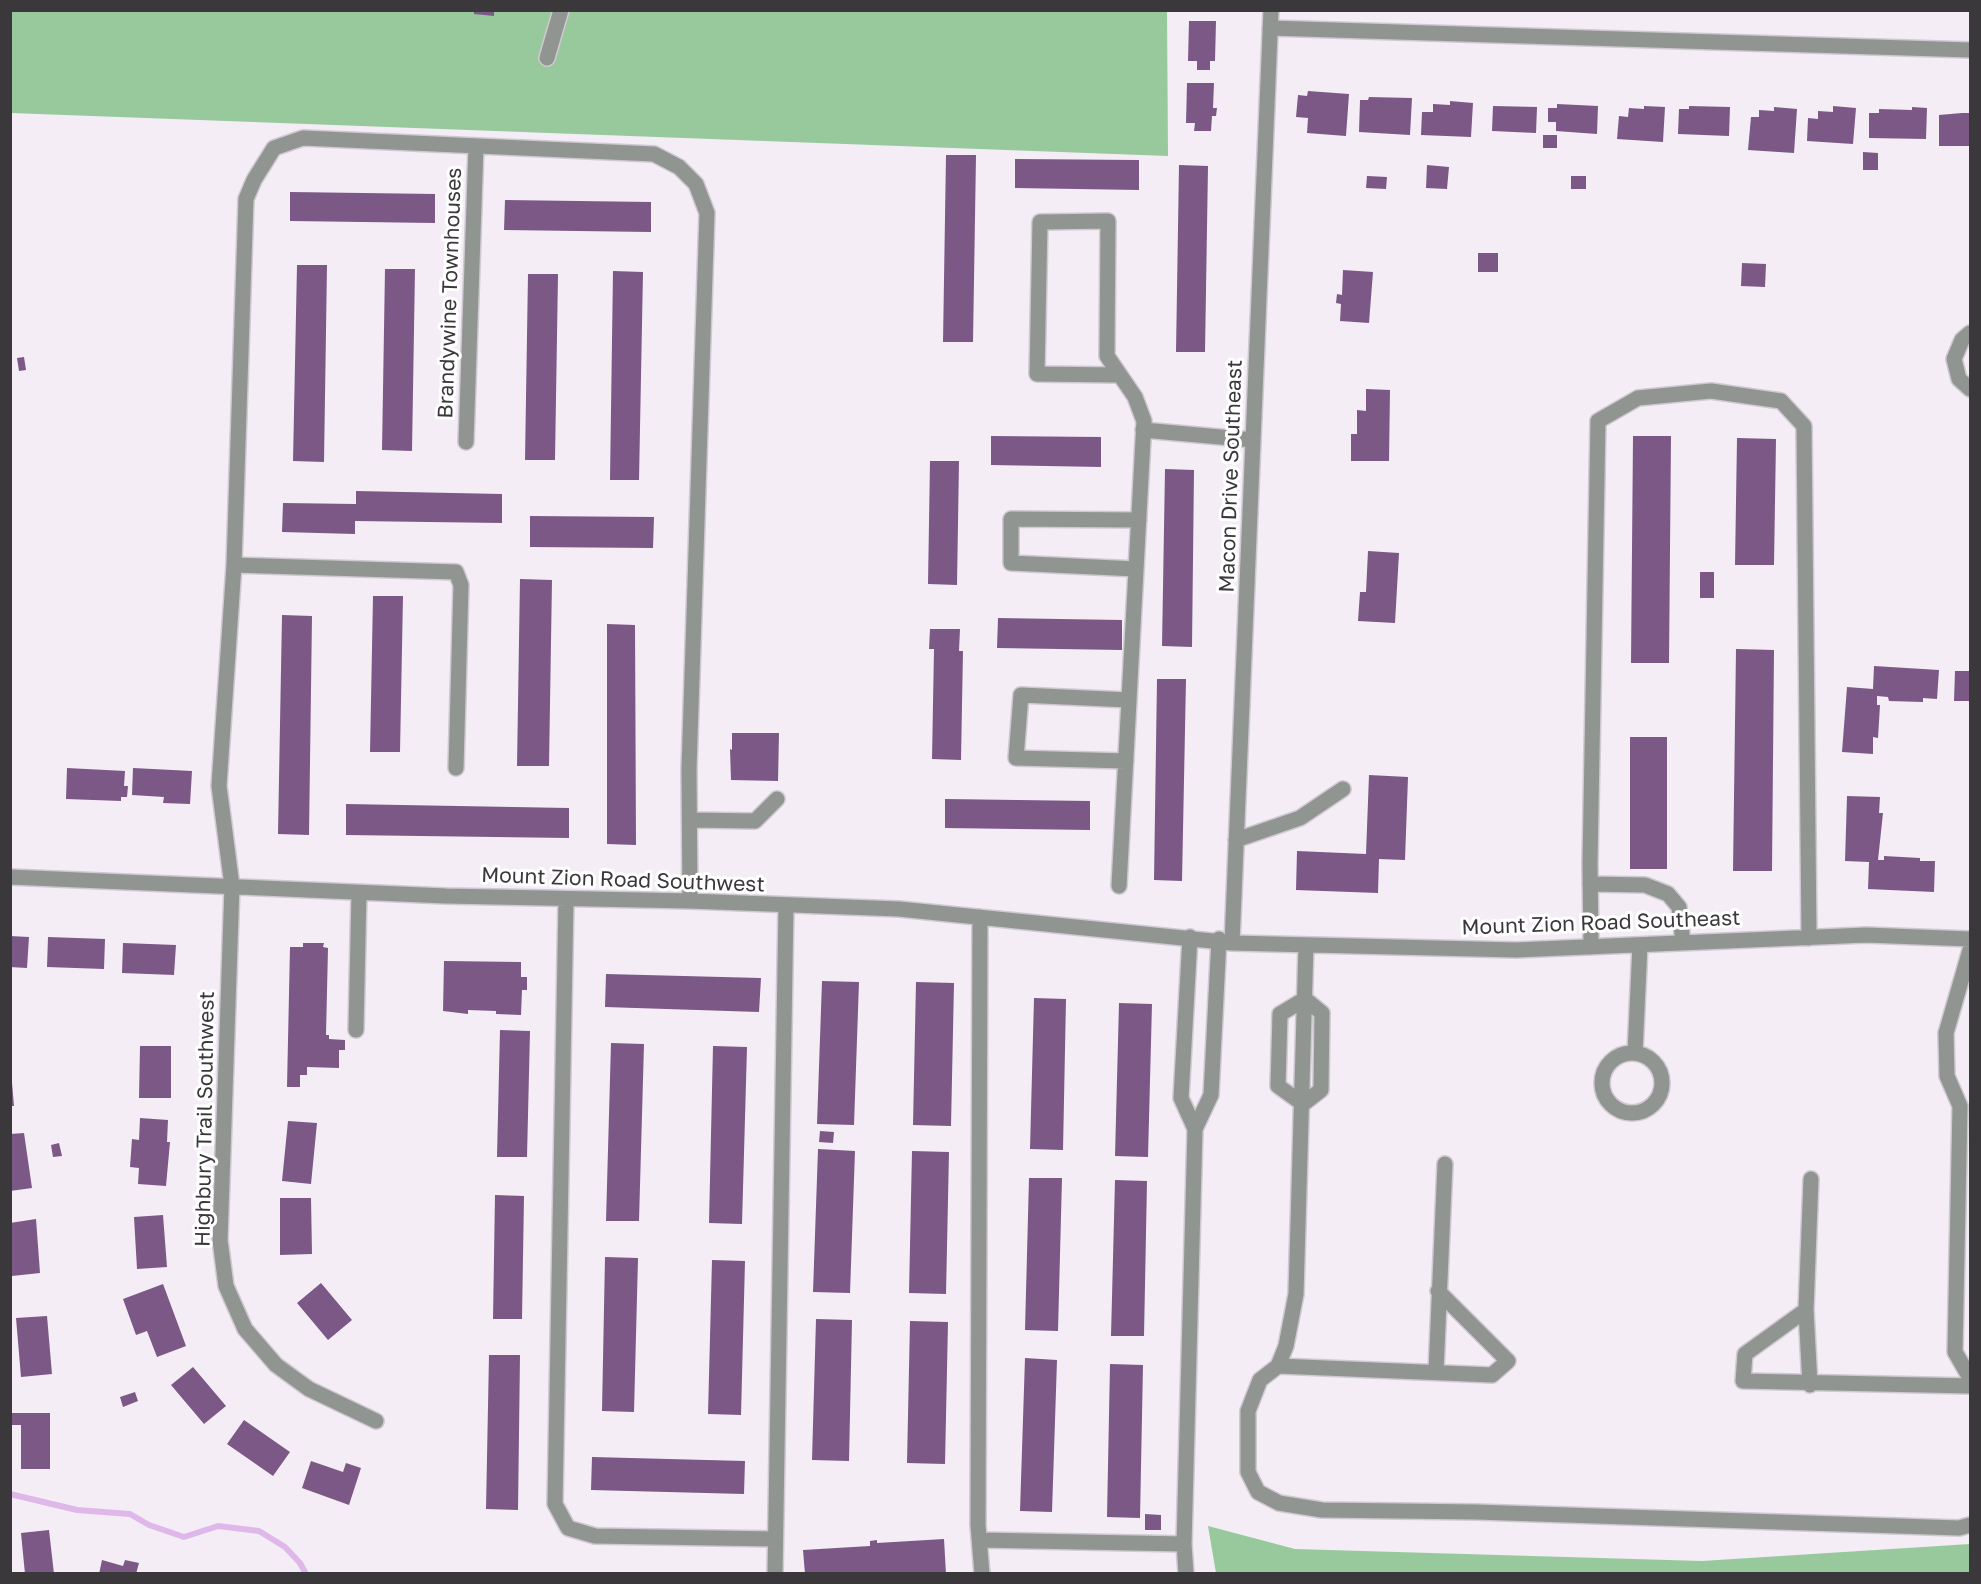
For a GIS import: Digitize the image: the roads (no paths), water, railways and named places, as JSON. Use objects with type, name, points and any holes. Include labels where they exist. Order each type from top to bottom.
[{"type":"street","points":[[547,58],[561,10]]},
{"type":"street","name":"Macon Drive Southeast","points":[[1195,1129],[1210,1095],[1236,840],[1271,10]]},
{"type":"street","points":[[1270,28],[1971,50]]},
{"type":"street","name":"Highbury Trail Southwest","points":[[376,1421],[309,1389],[276,1365],[245,1329],[226,1286],[220,1240],[232,886],[219,786],[234,565],[246,199],[254,180],[274,148],[303,138],[654,154],[679,167],[696,184],[707,213],[689,769],[690,901]]},
{"type":"street","name":"Brandywine Townhouses","points":[[466,442],[476,146]]},
{"type":"street","points":[[1118,375],[1037,374],[1040,222],[1108,221],[1107,356],[1135,397],[1144,422],[1119,886]]},
{"type":"street","points":[[1971,333],[1962,340],[1954,359],[1959,379],[1971,389]]},
{"type":"street","points":[[1591,947],[1590,884],[1598,421],[1638,398],[1711,391],[1780,401],[1804,426],[1809,938]]},
{"type":"street","points":[[1143,430],[1253,440]]},
{"type":"street","points":[[1136,569],[1011,563],[1011,519],[1138,520]]},
{"type":"street","points":[[234,565],[456,572],[461,585],[456,768]]},
{"type":"street","points":[[1126,761],[1016,758],[1021,696],[1129,700]]},
{"type":"street","points":[[1236,840],[1300,818],[1343,789]]},
{"type":"street","points":[[691,820],[755,821],[777,799]]},
{"type":"street","name":"Mount Zion Road Southwest","points":[[10,877],[566,900],[690,901],[899,909],[1226,941]]},
{"type":"street","points":[[1590,884],[1645,885],[1668,894],[1679,907],[1683,943]]},
{"type":"street","points":[[356,1030],[359,892]]},
{"type":"street","points":[[566,900],[555,1504],[568,1528],[596,1536],[775,1539]]},
{"type":"street","points":[[776,1574],[786,906]]},
{"type":"street","points":[[980,917],[981,1574]]},
{"type":"street","name":"Mount Zion Road Southeast","points":[[1226,941],[1516,950],[1866,935],[1971,939]]},
{"type":"street","points":[[1186,1574],[1184,1544],[1195,1129],[1181,1098],[1190,937]]},
{"type":"street","points":[[1306,945],[1296,1294],[1286,1346],[1278,1366],[1260,1380],[1248,1411],[1248,1472],[1258,1492],[1279,1503],[1322,1510],[1476,1512],[1959,1528],[1971,1525]]},
{"type":"street","points":[[1635,1053],[1640,945]]},
{"type":"street","points":[[1971,950],[1946,1033],[1947,1076],[1960,1106],[1954,1352],[1971,1378]]},
{"type":"street","points":[[1303,1104],[1278,1086],[1280,1014],[1305,999]]},
{"type":"street","points":[[1303,1104],[1321,1090],[1322,1013],[1305,999]]},
{"type":"street","points":[[1279,1055],[1321,1055]]},
{"type":"street","points":[[1436,1372],[1445,1164]]},
{"type":"street","points":[[1810,1385],[1806,1310],[1811,1179]]},
{"type":"street","points":[[1278,1366],[1492,1375],[1508,1361],[1438,1291]]},
{"type":"street","points":[[1806,1310],[1745,1354],[1743,1381],[1810,1385],[1971,1386]]},
{"type":"street","points":[[980,1540],[1184,1544]]},
{"type":"waterway","points":[[10,1494],[77,1510],[130,1514],[149,1525],[184,1537],[218,1526],[259,1531],[285,1547],[300,1563],[306,1574]]}]
